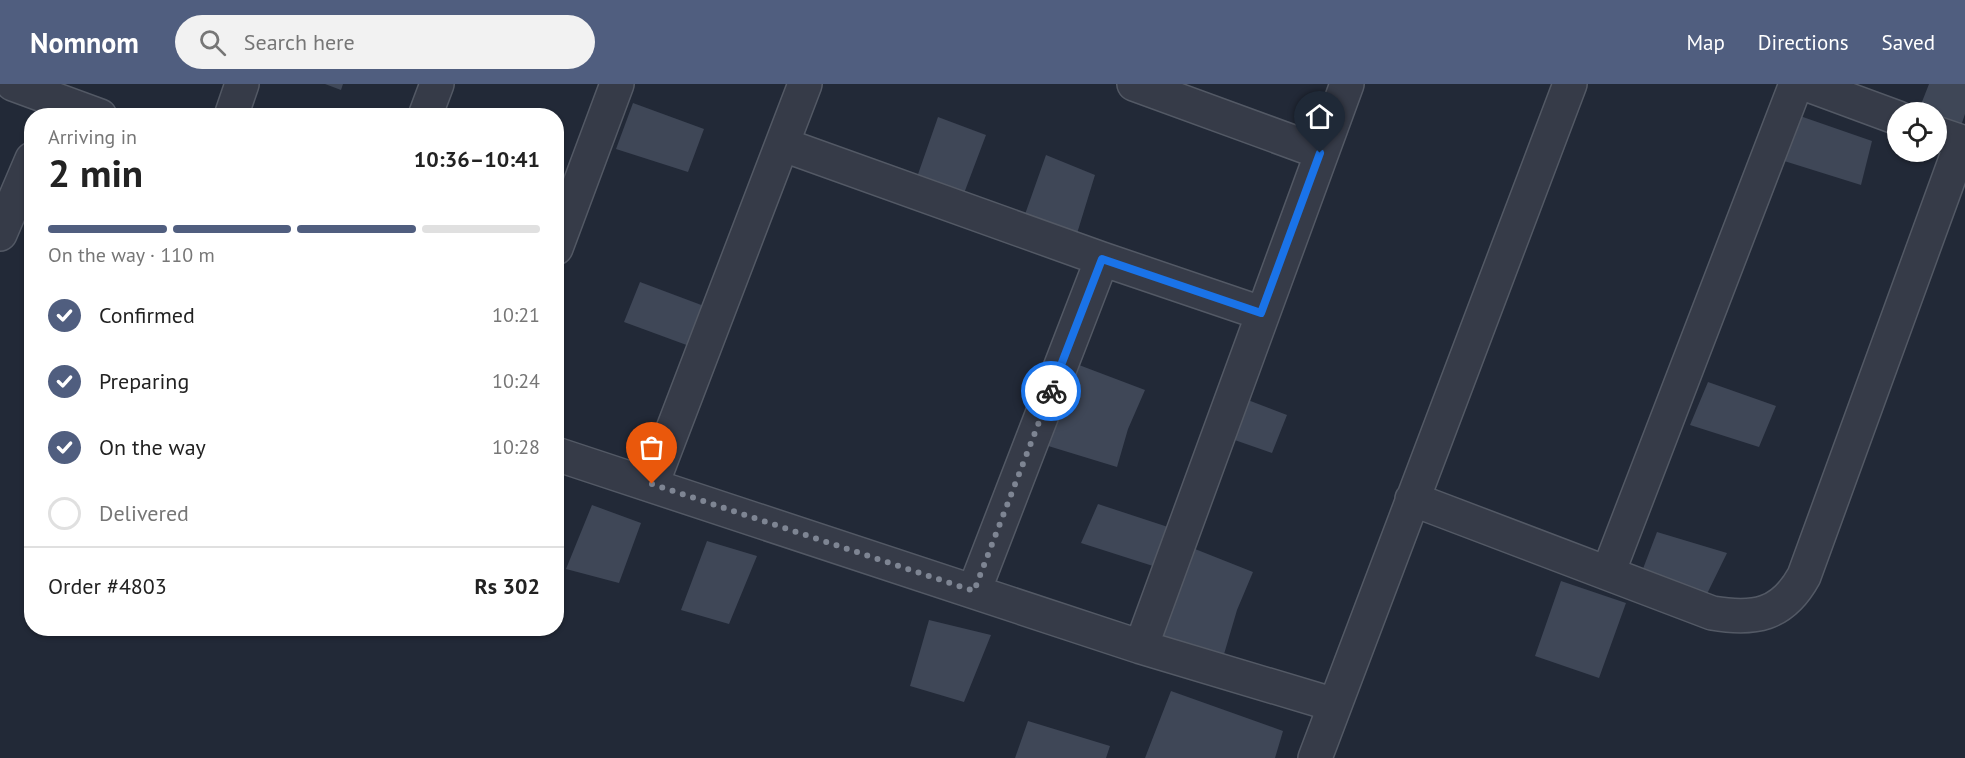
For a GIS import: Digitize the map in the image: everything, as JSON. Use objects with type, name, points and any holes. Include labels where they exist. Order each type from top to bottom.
[{"type":"street","points":[[234,108],[242,84]]},
{"type":"street","points":[[429,108],[437,84]]},
{"type":"street","points":[[564,226],[617,84]]},
{"type":"street","points":[[652,484],[784,145],[805,84]]},
{"type":"street","points":[[1134,84],[1320,153]]},
{"type":"street","points":[[1141,647],[1261,313],[1347,84]]},
{"type":"street","points":[[1315,758],[1570,84]]},
{"type":"street","points":[[1608,573],[1796,84]]},
{"type":"street","points":[[1806,84],[1887,114]]},
{"type":"street","points":[[30,97],[71,108]]},
{"type":"street","points":[[1412,499],[1712,613],[1742,618],[1772,611],[1794,593],[1804,576],[1954,139]]},
{"type":"street","points":[[784,145],[1102,259],[1261,313]]},
{"type":"street","points":[[0,234],[24,178]]},
{"type":"street","points":[[974,591],[1102,259]]},
{"type":"street","points":[[564,456],[1141,647],[1335,705]]},
{"type":"building","points":[[325,84],[343,84],[341,90]]},
{"type":"building","points":[[1929,84],[1965,84],[1965,114],[1959,132],[1947,128],[1947,102],[1922,102]]},
{"type":"building","points":[[633,103],[704,129],[688,172],[616,149]]},
{"type":"building","points":[[1800,116],[1872,141],[1861,185],[1781,160]]},
{"type":"building","points":[[938,117],[986,135],[963,196],[916,180]]},
{"type":"building","points":[[1046,155],[1095,175],[1075,240],[1023,220]]},
{"type":"building","points":[[640,282],[704,306],[692,347],[624,322]]},
{"type":"building","points":[[1079,365],[1145,390],[1128,429],[1117,467],[1045,445]]},
{"type":"building","points":[[1708,382],[1776,406],[1759,447],[1690,425]]},
{"type":"building","points":[[1240,397],[1287,415],[1272,453],[1226,437]]},
{"type":"building","points":[[1098,504],[1168,527],[1153,566],[1081,543]]},
{"type":"building","points":[[592,505],[641,523],[619,583],[566,569]]},
{"type":"building","points":[[1657,532],[1727,553],[1705,598],[1641,574]]},
{"type":"building","points":[[707,541],[757,556],[729,624],[681,610]]},
{"type":"building","points":[[1195,549],[1253,572],[1237,610],[1222,661],[1157,641]]},
{"type":"building","points":[[1561,581],[1626,603],[1599,678],[1535,656]]},
{"type":"building","points":[[929,620],[991,635],[964,702],[910,686]]},
{"type":"building","points":[[1171,691],[1283,731],[1275,758],[1145,758]]},
{"type":"building","points":[[1028,721],[1110,746],[1106,758],[1015,758]]},
{"type":"way so far","points":[[652,484],[974,591],[1051,391]]},
{"type":"route","points":[[1051,391],[1102,259],[1261,313],[1320,153]]}]
